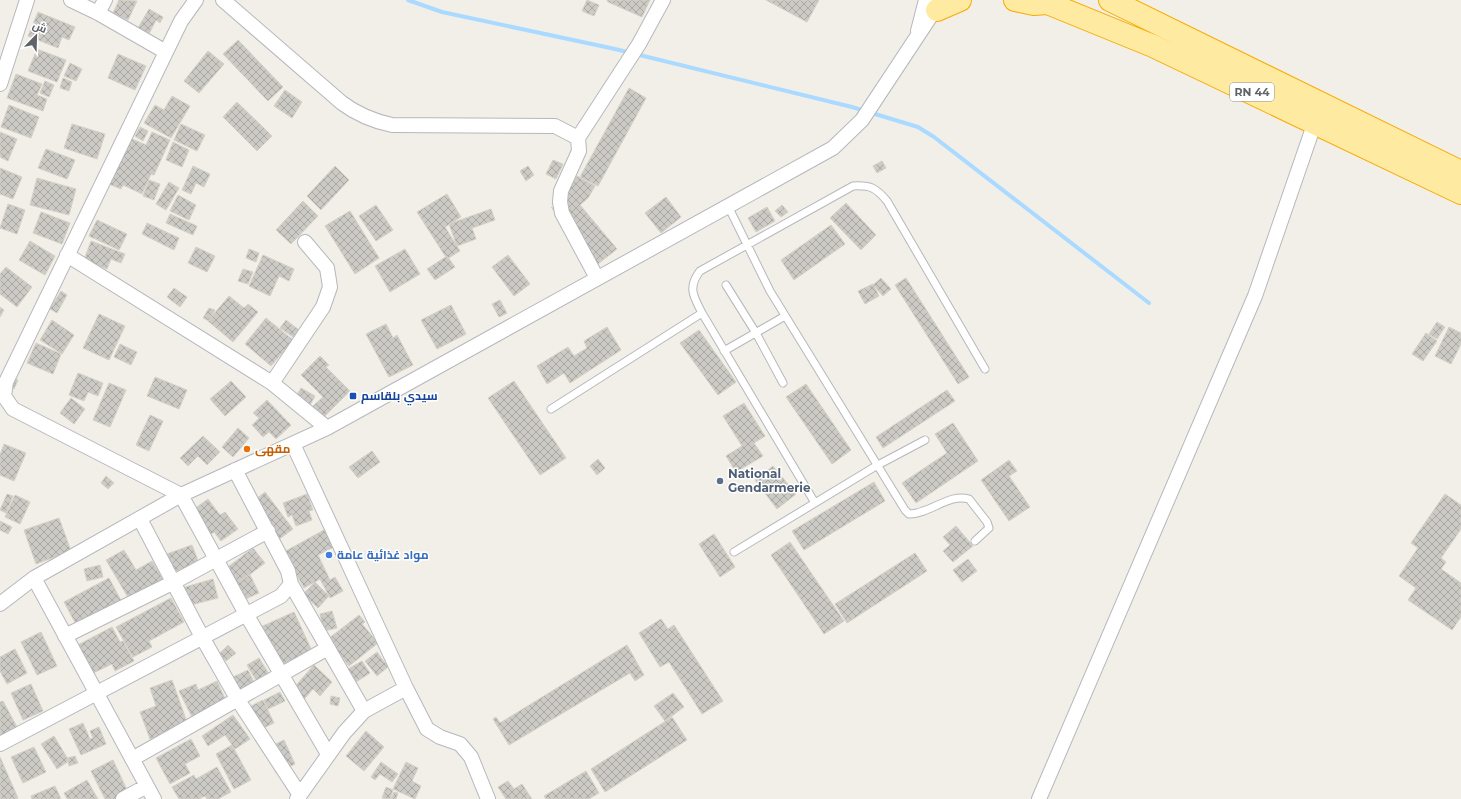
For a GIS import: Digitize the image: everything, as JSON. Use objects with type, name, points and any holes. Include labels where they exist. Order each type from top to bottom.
[{"type":"highway","points":[[930,3],[960,0]]},
{"type":"highway","points":[[1015,0],[1034,4],[1044,2]]},
{"type":"highway","name":"RN 44","points":[[1110,0],[1461,172]]},
{"type":"highway","name":"RN 44","points":[[1044,2],[1153,46],[1315,122],[1461,194]]},
{"type":"street","points":[[0,84],[26,0]]},
{"type":"street","points":[[71,0],[98,13],[166,52]]},
{"type":"street","points":[[98,13],[105,0]]},
{"type":"street","points":[[196,0],[181,20],[67,255],[6,382],[4,396],[13,409],[181,495],[246,614],[328,754]]},
{"type":"street","points":[[223,0],[342,103],[357,114],[374,122],[399,126],[555,126],[578,138]]},
{"type":"street","points":[[597,278],[562,213],[560,202],[561,191],[579,151],[578,138],[639,44],[663,0]]},
{"type":"street","points":[[0,604],[34,578],[181,495],[327,428],[833,148],[862,120],[917,36],[930,3]]},
{"type":"street","points":[[1039,799],[1255,296],[1315,122]]},
{"type":"street","points":[[272,383],[323,307],[330,287],[326,268],[305,242]]},
{"type":"street","points":[[67,255],[272,383],[327,428]]},
{"type":"street","points":[[293,444],[406,688],[427,729],[440,737],[460,744],[471,757],[488,799]]},
{"type":"street","points":[[236,470],[288,571],[291,584],[364,711]]},
{"type":"street","points":[[140,518],[202,637],[238,700],[298,797],[328,754],[364,711],[406,688]]},
{"type":"street","points":[[65,636],[174,582],[268,531]]},
{"type":"street","points":[[34,578],[95,693],[154,799]]},
{"type":"street","points":[[0,744],[281,596],[291,584]]},
{"type":"street","points":[[132,759],[282,676],[328,648]]},
{"type":"street","points":[[123,799],[147,786]]},
{"type":"lane","points":[[815,502],[702,314],[693,295],[692,289],[694,279],[700,271],[853,186],[864,185],[877,189],[887,201],[985,370]]},
{"type":"lane","points":[[728,206],[770,290],[785,316],[876,466],[905,510],[909,514],[924,512],[956,498],[964,497],[973,502],[987,522],[989,528],[975,541]]},
{"type":"lane","points":[[726,285],[756,333],[783,383]]},
{"type":"lane","points":[[550,409],[702,314]]},
{"type":"lane","points":[[724,351],[785,316]]},
{"type":"lane","points":[[734,552],[876,466],[925,440]]},
{"type":"building","points":[[119,0],[137,1],[128,20],[113,13]]},
{"type":"building","points":[[587,0],[599,5],[594,16],[582,11]]},
{"type":"building","points":[[607,0],[650,0],[642,17],[608,2]]},
{"type":"building","points":[[766,0],[819,0],[807,22]]},
{"type":"building","points":[[149,9],[163,17],[160,23],[156,20],[149,34],[138,28]]},
{"type":"building","points":[[38,12],[75,27],[69,40],[62,37],[58,48],[28,36]]},
{"type":"building","points":[[238,40],[283,87],[268,101],[223,54]]},
{"type":"building","points":[[37,49],[66,60],[57,82],[28,71]]},
{"type":"building","points":[[208,51],[224,64],[199,93],[184,81]]},
{"type":"building","points":[[118,54],[146,66],[135,90],[108,78]]},
{"type":"building","points":[[70,63],[82,69],[76,81],[64,76]]},
{"type":"building","points":[[16,74],[42,84],[37,95],[47,99],[43,111],[7,98]]},
{"type":"building","points":[[63,78],[72,82],[69,91],[60,88]]},
{"type":"building","points":[[45,81],[54,85],[49,97],[40,93]]},
{"type":"building","points":[[629,88],[646,98],[598,186],[580,177]]},
{"type":"building","points":[[285,90],[302,102],[292,118],[274,106]]},
{"type":"building","points":[[172,96],[190,106],[171,138],[144,123],[155,105],[164,110]]},
{"type":"building","points":[[237,102],[272,136],[257,151],[223,117]]},
{"type":"building","points":[[9,105],[39,117],[31,138],[1,127]]},
{"type":"building","points":[[72,124],[105,134],[97,159],[64,148]]},
{"type":"building","points":[[181,124],[205,135],[197,151],[174,140]]},
{"type":"building","points":[[140,127],[148,131],[143,141],[135,136]]},
{"type":"building","points":[[0,132],[17,139],[8,161],[0,157]]},
{"type":"building","points":[[152,132],[170,140],[154,175],[151,174],[142,194],[123,185],[121,189],[109,184],[130,138],[146,145]]},
{"type":"building","points":[[173,142],[189,150],[182,167],[166,160]]},
{"type":"building","points":[[46,149],[75,160],[67,179],[38,168]]},
{"type":"building","points":[[553,160],[563,164],[556,179],[546,174]]},
{"type":"building","points":[[882,161],[886,168],[877,173],[873,166]]},
{"type":"building","points":[[193,166],[210,174],[204,187],[196,183],[191,194],[182,190]]},
{"type":"building","points":[[335,166],[349,180],[321,210],[307,196]]},
{"type":"building","points":[[528,166],[534,175],[526,181],[520,171]]},
{"type":"building","points":[[0,168],[22,177],[13,199],[0,194]]},
{"type":"building","points":[[577,176],[595,186],[588,198],[580,205],[617,249],[598,264],[551,207],[554,209],[565,196]]},
{"type":"building","points":[[37,178],[76,189],[69,215],[30,205]]},
{"type":"building","points":[[149,180],[160,184],[154,200],[143,196]]},
{"type":"building","points":[[169,182],[179,188],[166,210],[156,204]]},
{"type":"building","points":[[447,194],[461,217],[445,227],[460,251],[447,259],[417,212]]},
{"type":"building","points":[[178,195],[196,205],[189,220],[170,211]]},
{"type":"building","points":[[666,197],[681,217],[661,233],[645,213]]},
{"type":"building","points":[[303,201],[318,216],[291,244],[276,230]]},
{"type":"building","points":[[846,203],[876,235],[861,250],[830,218]]},
{"type":"building","points":[[8,204],[25,210],[17,234],[0,228]]},
{"type":"building","points":[[376,205],[393,230],[376,241],[359,216]]},
{"type":"building","points":[[782,205],[788,212],[781,217],[775,211]]},
{"type":"building","points":[[767,207],[775,221],[756,232],[748,218]]},
{"type":"building","points":[[491,209],[495,220],[472,228],[476,239],[457,246],[449,224]]},
{"type":"building","points":[[350,211],[379,258],[355,274],[325,226]]},
{"type":"building","points":[[41,212],[70,223],[62,244],[33,233]]},
{"type":"building","points":[[170,214],[197,226],[193,235],[166,223]]},
{"type":"building","points":[[97,220],[127,234],[119,250],[89,236]]},
{"type":"building","points":[[147,223],[179,238],[174,250],[142,234]]},
{"type":"building","points":[[831,225],[845,244],[794,280],[781,260]]},
{"type":"building","points":[[30,241],[55,256],[45,275],[19,260]]},
{"type":"building","points":[[91,241],[125,254],[121,263],[111,259],[107,269],[84,260]]},
{"type":"building","points":[[196,247],[215,256],[207,272],[188,263]]},
{"type":"building","points":[[249,249],[259,253],[256,262],[246,258]]},
{"type":"building","points":[[405,249],[420,274],[390,292],[375,266]]},
{"type":"building","points":[[263,255],[294,269],[289,281],[279,276],[270,296],[249,286]]},
{"type":"building","points":[[508,255],[530,284],[514,296],[492,267]]},
{"type":"building","points":[[447,256],[455,267],[435,280],[427,269]]},
{"type":"building","points":[[6,267],[32,287],[17,307],[0,294],[0,274]]},
{"type":"building","points":[[243,269],[253,272],[248,284],[238,281]]},
{"type":"building","points":[[881,278],[891,289],[883,296],[873,285]]},
{"type":"building","points":[[906,278],[969,377],[958,384],[895,285]]},
{"type":"building","points":[[873,284],[879,296],[865,304],[858,291]]},
{"type":"building","points":[[174,288],[187,297],[180,307],[167,297]]},
{"type":"building","points":[[61,291],[67,295],[57,313],[50,309]]},
{"type":"building","points":[[229,296],[244,308],[248,304],[258,312],[233,342],[208,321]]},
{"type":"building","points":[[500,300],[507,313],[499,317],[492,304]]},
{"type":"building","points":[[451,305],[466,334],[437,349],[421,320]]},
{"type":"building","points":[[0,307],[4,310],[0,317]]},
{"type":"building","points":[[209,308],[215,310],[209,321],[203,318]]},
{"type":"building","points":[[99,314],[125,326],[109,360],[83,348]]},
{"type":"building","points":[[266,318],[293,340],[271,366],[245,344]]},
{"type":"building","points":[[52,320],[74,335],[62,354],[40,340]]},
{"type":"building","points":[[286,320],[299,330],[293,337],[280,328]]},
{"type":"building","points":[[1437,322],[1445,327],[1437,339],[1429,334]]},
{"type":"building","points":[[386,324],[393,338],[397,335],[413,365],[389,377],[366,334]]},
{"type":"building","points":[[607,327],[621,350],[570,383],[564,373],[547,384],[537,366],[568,347],[574,356],[587,348],[584,341]]},
{"type":"building","points":[[1449,327],[1461,333],[1461,344],[1451,364],[1435,356]]},
{"type":"building","points":[[699,330],[736,382],[718,395],[680,343]]},
{"type":"building","points":[[1426,333],[1437,341],[1423,361],[1412,354]]},
{"type":"building","points":[[36,343],[61,354],[53,374],[27,363]]},
{"type":"building","points":[[120,344],[137,352],[131,365],[114,357]]},
{"type":"building","points":[[320,356],[329,365],[326,367],[350,391],[322,419],[311,408],[323,397],[301,375]]},
{"type":"building","points":[[78,373],[103,383],[98,396],[88,392],[84,401],[69,395]]},
{"type":"building","points":[[155,377],[187,390],[179,409],[147,396]]},
{"type":"building","points":[[14,378],[18,380],[14,389],[9,386]]},
{"type":"building","points":[[231,381],[246,397],[225,416],[210,399]]},
{"type":"building","points":[[514,381],[566,458],[540,475],[488,398]]},
{"type":"building","points":[[109,383],[126,390],[110,427],[93,420]]},
{"type":"building","points":[[806,384],[851,450],[832,464],[786,397]]},
{"type":"building","points":[[301,388],[315,396],[309,407],[295,398]]},
{"type":"building","points":[[947,390],[955,401],[883,448],[876,437]]},
{"type":"building","points":[[71,398],[85,409],[74,424],[60,413]]},
{"type":"building","points":[[267,400],[291,425],[276,439],[269,432],[263,437],[252,425],[259,418],[253,413]]},
{"type":"building","points":[[744,403],[765,436],[754,443],[763,456],[736,472],[726,456],[742,446],[723,416]]},
{"type":"building","points":[[150,415],[163,421],[149,451],[136,445]]},
{"type":"building","points":[[953,423],[978,461],[916,503],[902,483],[947,453],[935,434]]},
{"type":"building","points":[[238,428],[249,438],[233,457],[222,447]]},
{"type":"building","points":[[203,436],[220,452],[207,465],[198,456],[188,466],[180,458]]},
{"type":"building","points":[[4,444],[26,453],[14,481],[0,475],[0,455]]},
{"type":"building","points":[[372,451],[380,462],[358,478],[349,467]]},
{"type":"building","points":[[598,459],[605,468],[597,475],[590,466]]},
{"type":"building","points":[[1009,460],[1017,471],[1009,476],[1030,507],[1009,521],[981,480]]},
{"type":"building","points":[[773,466],[796,494],[777,509],[755,480]]},
{"type":"building","points":[[106,476],[114,483],[108,489],[101,483]]},
{"type":"building","points":[[874,482],[885,501],[804,550],[792,531]]},
{"type":"building","points":[[265,492],[293,529],[278,540],[251,503]]},
{"type":"building","points":[[7,494],[13,496],[6,513],[0,510]]},
{"type":"building","points":[[307,494],[313,510],[309,511],[312,520],[296,526],[292,515],[288,517],[283,503]]},
{"type":"building","points":[[1445,494],[1461,505],[1461,529],[1441,558],[1446,562],[1441,569],[1461,583],[1461,617],[1452,630],[1408,600],[1416,588],[1399,576],[1418,548],[1411,543]]},
{"type":"building","points":[[15,495],[30,502],[20,524],[5,517]]},
{"type":"building","points":[[208,499],[220,515],[225,512],[238,529],[221,541],[214,532],[207,537],[190,512]]},
{"type":"building","points":[[59,518],[71,551],[36,564],[24,530]]},
{"type":"building","points":[[0,521],[12,527],[8,534],[0,530]]},
{"type":"building","points":[[956,526],[973,546],[953,562],[943,551],[950,545],[943,537]]},
{"type":"building","points":[[324,530],[334,547],[318,555],[330,580],[335,577],[343,591],[330,598],[320,579],[304,588],[284,552]]},
{"type":"building","points":[[714,534],[735,567],[720,577],[699,544]]},
{"type":"building","points":[[790,542],[844,621],[824,634],[771,555]]},
{"type":"building","points":[[192,545],[199,563],[171,573],[164,555]]},
{"type":"building","points":[[253,548],[265,563],[236,585],[224,570]]},
{"type":"building","points":[[124,550],[136,570],[152,561],[163,580],[129,599],[106,560]]},
{"type":"building","points":[[915,553],[927,571],[847,623],[835,604]]},
{"type":"building","points":[[968,559],[977,571],[962,582],[953,570]]},
{"type":"building","points":[[100,565],[103,577],[87,581],[84,569]]},
{"type":"building","points":[[250,575],[259,593],[239,602],[230,584]]},
{"type":"building","points":[[109,578],[124,606],[79,630],[64,602]]},
{"type":"building","points":[[213,579],[218,598],[187,606],[182,588]]},
{"type":"building","points":[[315,582],[329,596],[318,608],[303,594]]},
{"type":"building","points":[[171,598],[184,622],[149,641],[152,647],[133,657],[116,627]]},
{"type":"building","points":[[332,611],[337,628],[324,631],[320,614]]},
{"type":"building","points":[[294,612],[312,651],[277,667],[256,629]]},
{"type":"building","points":[[359,615],[365,622],[362,624],[378,643],[349,666],[328,639]]},
{"type":"building","points":[[661,619],[668,629],[674,625],[723,701],[702,714],[669,662],[660,667],[639,633]]},
{"type":"building","points":[[112,627],[120,642],[123,641],[134,661],[115,671],[112,664],[91,674],[76,646]]},
{"type":"building","points":[[41,632],[57,666],[37,675],[21,642]]},
{"type":"building","points":[[228,645],[236,653],[226,661],[219,654]]},
{"type":"building","points":[[627,645],[644,675],[635,681],[630,673],[509,745],[493,719],[496,717],[500,723]]},
{"type":"building","points":[[15,649],[27,673],[7,684],[0,671],[0,657]]},
{"type":"building","points":[[377,652],[388,667],[377,676],[365,661]]},
{"type":"building","points":[[259,658],[269,674],[257,682],[247,665]]},
{"type":"building","points":[[362,661],[370,673],[356,682],[348,669]]},
{"type":"building","points":[[314,665],[332,682],[320,696],[313,689],[301,703],[289,693]]},
{"type":"building","points":[[248,670],[257,688],[238,697],[229,679]]},
{"type":"building","points":[[172,680],[188,725],[150,739],[140,712],[156,706],[150,688]]},
{"type":"building","points":[[217,681],[226,701],[192,717],[179,691],[196,684],[198,690]]},
{"type":"building","points":[[31,684],[43,711],[23,720],[11,693]]},
{"type":"building","points":[[280,692],[285,701],[268,709],[264,700]]},
{"type":"building","points":[[673,693],[684,707],[665,721],[654,706]]},
{"type":"building","points":[[331,696],[340,698],[338,706],[330,704]]},
{"type":"building","points":[[263,700],[274,723],[257,731],[245,709]]},
{"type":"building","points":[[3,701],[17,727],[0,737],[0,702]]},
{"type":"building","points":[[233,715],[250,739],[235,749],[225,735],[208,746],[202,736]]},
{"type":"building","points":[[672,717],[687,740],[605,792],[591,769]]},
{"type":"building","points":[[83,723],[90,739],[93,738],[90,731],[99,727],[106,744],[81,755],[69,729]]},
{"type":"building","points":[[366,731],[384,747],[364,771],[346,756]]},
{"type":"building","points":[[54,736],[69,761],[57,769],[41,744]]},
{"type":"building","points":[[191,739],[200,756],[185,764],[190,773],[170,784],[156,758]]},
{"type":"building","points":[[284,740],[295,764],[276,773],[265,749]]},
{"type":"building","points":[[232,745],[251,780],[234,789],[216,754]]},
{"type":"building","points":[[34,747],[46,772],[23,783],[11,757]]},
{"type":"building","points":[[75,756],[78,763],[69,766],[67,758]]},
{"type":"building","points":[[0,757],[18,798],[16,799],[0,799]]},
{"type":"building","points":[[113,760],[129,794],[119,799],[105,799],[91,771]]},
{"type":"building","points":[[381,762],[398,774],[392,782],[380,774],[375,780],[371,777]]},
{"type":"building","points":[[406,762],[418,768],[412,781],[421,786],[415,799],[393,789]]},
{"type":"building","points":[[217,767],[231,792],[218,799],[207,799],[205,796],[199,799],[179,799],[172,787],[194,775],[196,779]]},
{"type":"building","points":[[586,771],[599,793],[589,799],[546,799],[544,796]]},
{"type":"building","points":[[87,780],[98,799],[67,799],[64,793]]},
{"type":"building","points":[[508,781],[514,789],[522,784],[532,799],[506,799],[498,787]]},
{"type":"building","points":[[55,786],[61,799],[32,799],[31,796]]},
{"type":"building","points":[[386,787],[393,790],[390,799],[382,798]]},
{"type":"building","points":[[394,792],[398,793],[396,799],[391,799]]},
{"type":"waterway","points":[[408,0],[442,12],[615,49],[852,107],[918,127],[934,137],[1149,303]]},
{"type":"place","name":"سيدي بلقاسم","points":[[353,396]]},
{"type":"place","name":"مقهى","points":[[247,449]]},
{"type":"place","name":"National Gendarmerie","points":[[720,481]]},
{"type":"place","name":"مواد غذائية عامة","points":[[329,555]]}]
